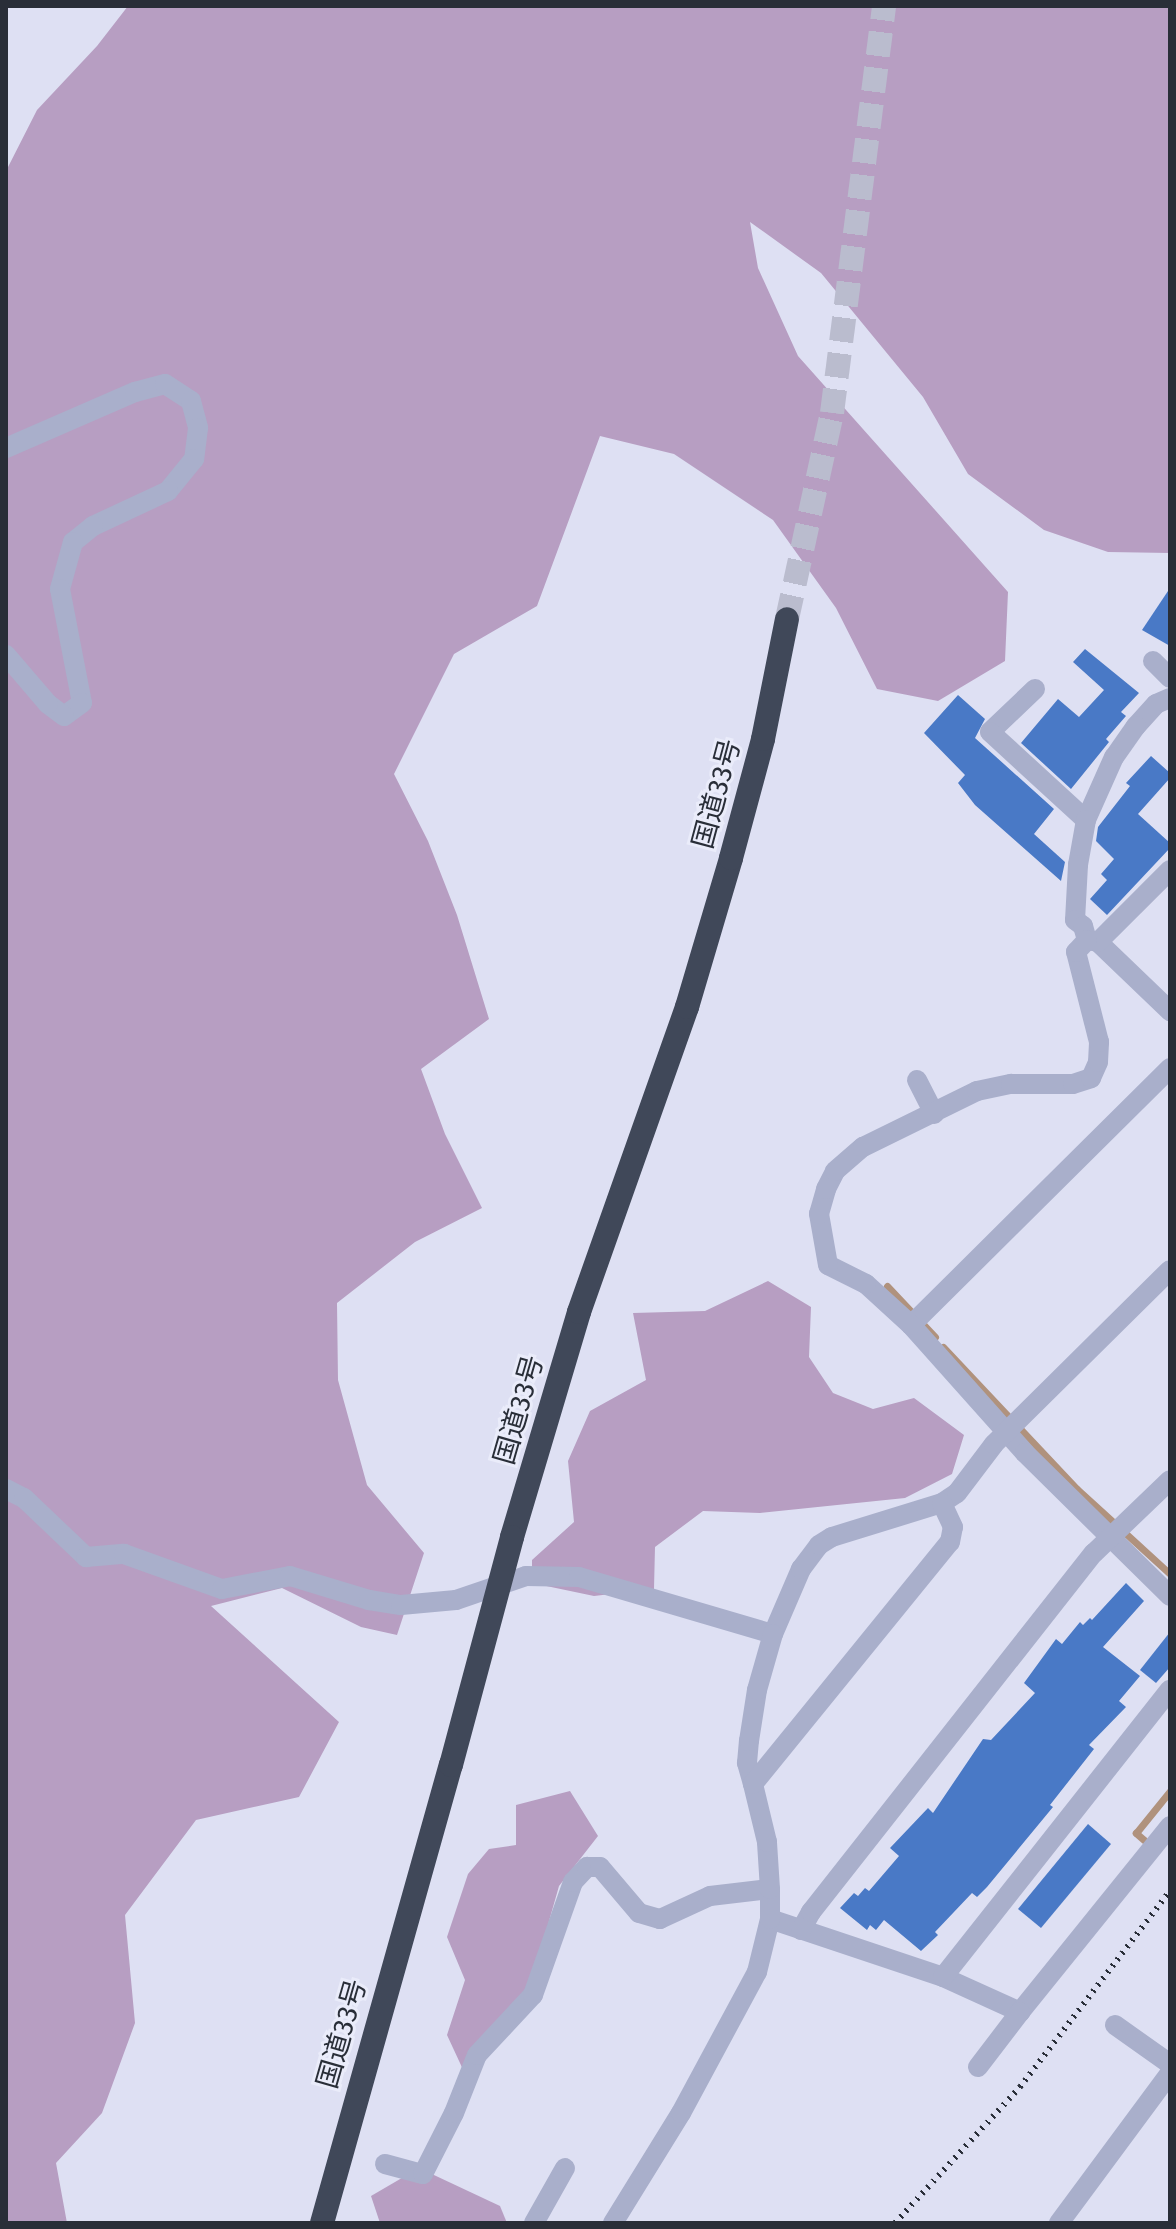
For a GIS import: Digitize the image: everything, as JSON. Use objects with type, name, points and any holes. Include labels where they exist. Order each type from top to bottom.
[{"type":"highway","name":"国道33号","points":[[322,2223],[338,2156],[451,1765],[512,1537],[579,1312],[687,1007],[731,858],[763,739],[787,619]]},
{"type":"highway","points":[[304,2223],[338,2156]]},
{"type":"highway","points":[[329,2223],[338,2156]]},
{"type":"street","points":[[6,448],[135,392],[165,384],[191,401],[198,428],[194,459],[168,491],[93,526],[73,542],[60,589],[82,703],[64,716],[48,704],[6,655]]},
{"type":"street","points":[[1153,661],[1170,678]]},
{"type":"street","points":[[1035,689],[990,732],[1086,820]]},
{"type":"street","points":[[1170,698],[1156,704],[1128,736],[1114,757],[1086,820],[1078,865],[1075,920],[1083,926],[1092,941],[1170,1011]]},
{"type":"street","points":[[1170,870],[1076,952],[1099,1042],[1098,1062],[1091,1078],[1073,1084],[993,1086],[863,1147],[835,1171],[819,1214],[828,1265],[866,1284],[911,1325],[1007,1433],[1170,1596]]},
{"type":"street","points":[[911,1325],[1170,1068]]},
{"type":"street","points":[[917,1080],[934,1114]]},
{"type":"street","points":[[613,2223],[681,2113],[757,1972],[770,1919],[770,1889],[767,1842],[747,1763],[749,1741],[757,1690],[773,1634],[801,1569],[819,1545],[832,1537],[942,1503],[970,1479],[1007,1433],[1170,1270]]},
{"type":"street","points":[[801,1930],[811,1912],[1094,1553],[1170,1480]]},
{"type":"street","points":[[6,1489],[34,1507],[86,1557],[124,1554],[222,1589],[290,1576],[369,1600],[401,1605],[456,1600],[526,1576],[579,1577],[773,1634]]},
{"type":"street","points":[[753,1784],[950,1542],[953,1527],[942,1503]]},
{"type":"street","points":[[943,1977],[1170,1690]]},
{"type":"street","points":[[978,2067],[1170,1826]]},
{"type":"street","points":[[385,2164],[423,2174],[454,2113],[477,2055],[533,1995],[573,1882],[587,1867],[600,1867],[639,1913],[660,1919],[710,1896],[770,1889]]},
{"type":"street","points":[[770,1919],[943,1977],[1020,2012]]},
{"type":"street","points":[[1115,2025],[1170,2064]]},
{"type":"street","points":[[1059,2223],[1170,2073]]},
{"type":"street","points":[[534,2223],[565,2168]]},
{"type":"shaded area","points":[[128,6],[1170,6],[1170,553],[1108,552],[1044,530],[968,474],[923,397],[821,273],[750,222],[758,268],[798,356],[1008,592],[1005,661],[938,701],[877,689],[836,608],[773,520],[674,454],[600,436],[537,606],[454,654],[394,774],[428,841],[457,915],[489,1019],[421,1069],[445,1134],[482,1208],[415,1242],[337,1303],[338,1380],[367,1485],[424,1553],[397,1635],[361,1627],[282,1588],[211,1606],[339,1722],[299,1797],[196,1820],[125,1915],[135,2023],[102,2113],[56,2163],[67,2223],[6,2223],[6,171],[37,110],[97,46]]},
{"type":"shaded area","points":[[768,1281],[811,1307],[809,1357],[833,1393],[873,1409],[914,1398],[964,1435],[952,1474],[905,1498],[760,1513],[703,1511],[655,1547],[654,1589],[594,1596],[532,1583],[532,1560],[574,1522],[568,1461],[590,1411],[646,1380],[633,1313],[705,1311]]},
{"type":"shaded area","points":[[570,1791],[598,1836],[559,1886],[528,1995],[466,2076],[447,2035],[465,1980],[447,1937],[468,1874],[489,1849],[516,1845],[516,1805]]},
{"type":"shaded area","points":[[419,2168],[500,2206],[507,2223],[380,2223],[371,2196]]},
{"type":"building","points":[[1170,588],[1170,646],[1142,630]]},
{"type":"building","points":[[1085,649],[1139,693],[1121,712],[1126,716],[1106,739],[1109,742],[1071,789],[1021,743],[1058,699],[1079,717],[1104,690],[1073,662]]},
{"type":"building","points":[[958,695],[985,719],[975,738],[1054,809],[1034,834],[1065,862],[1061,881],[975,805],[958,783],[965,775],[924,733]]},
{"type":"building","points":[[1151,756],[1170,773],[1170,778],[1138,814],[1170,843],[1170,848],[1107,915],[1090,899],[1107,880],[1101,874],[1114,859],[1096,841],[1098,827],[1130,786],[1126,783]]},
{"type":"building","points":[[1126,1583],[1144,1601],[1103,1647],[1140,1676],[1119,1701],[1126,1707],[1089,1745],[1094,1749],[1050,1805],[1053,1807],[987,1887],[977,1897],[972,1893],[921,1951],[884,1920],[876,1930],[870,1925],[867,1930],[840,1908],[854,1893],[858,1896],[865,1888],[869,1891],[899,1856],[890,1848],[928,1808],[933,1813],[983,1739],[991,1740],[1035,1693],[1024,1683],[1056,1639],[1062,1644],[1080,1622],[1083,1625],[1090,1618],[1092,1620]]},
{"type":"building","points":[[1170,1632],[1170,1667],[1156,1683],[1140,1670]]},
{"type":"building","points":[[1088,1824],[1111,1844],[1041,1928],[1018,1909]]},
{"type":"waterway","points":[[887,1286],[935,1337]]},
{"type":"waterway","points":[[943,1347],[1077,1489],[1170,1574]]},
{"type":"waterway","points":[[1144,1840],[1136,1833],[1170,1791]]},
{"type":"tunnel","points":[[787,619],[832,413],[884,6]]},
{"type":"railway","points":[[895,2223],[1020,2087],[1170,1891]]}]
